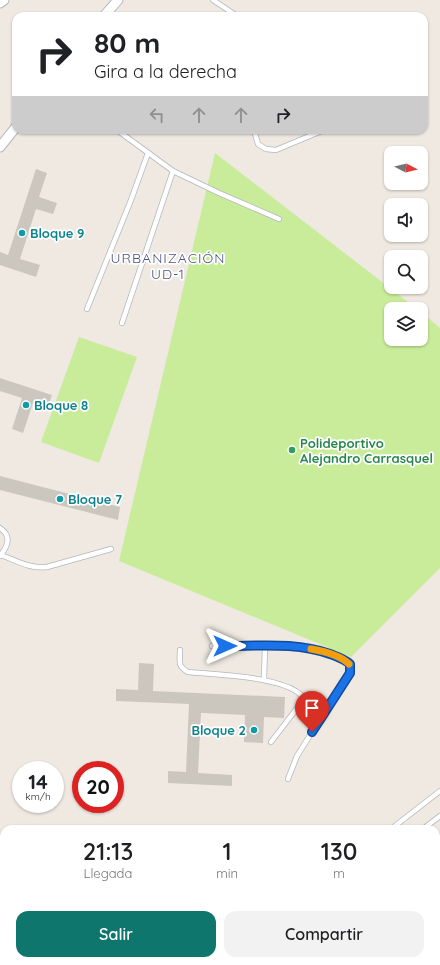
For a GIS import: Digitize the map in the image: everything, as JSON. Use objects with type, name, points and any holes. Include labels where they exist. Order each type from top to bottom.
[{"type":"street","points":[[0,4],[4,0]]},
{"type":"street","points":[[108,12],[118,0]]},
{"type":"street","points":[[0,147],[12,132]]},
{"type":"lane","points":[[213,0],[231,12]]},
{"type":"lane","points":[[122,134],[173,171],[219,194],[278,219]]},
{"type":"lane","points":[[255,134],[258,144],[266,149],[276,150],[314,134]]},
{"type":"lane","points":[[87,309],[131,200],[148,153]]},
{"type":"lane","points":[[122,323],[173,171]]},
{"type":"lane","points":[[0,528],[5,531],[8,538],[1,555],[31,567],[47,567],[111,549]]},
{"type":"lane","points":[[212,646],[293,645],[321,651],[345,660],[350,664],[350,673],[297,756],[288,779]]},
{"type":"lane","points":[[264,679],[265,646]]},
{"type":"lane","points":[[180,650],[180,664],[182,669],[188,672],[264,679],[296,690],[301,694],[301,703],[271,742]]},
{"type":"lane","points":[[395,825],[440,791]]},
{"type":"lane","points":[[428,825],[440,816]]},
{"type":"green space","name":"Polideportivo Alejandro Carrasquel","points":[[215,153],[384,284],[384,294],[398,294],[408,302],[384,302],[384,346],[428,346],[428,318],[440,328],[440,568],[351,657],[119,561]]},
{"type":"green space","points":[[79,337],[137,357],[99,463],[41,442]]},
{"type":"building","name":"Bloque 9","points":[[36,169],[47,173],[39,197],[57,203],[53,214],[36,209],[20,259],[40,265],[36,277],[0,265],[0,252],[8,255]]},
{"type":"building","name":"Bloque 8","points":[[0,378],[52,395],[48,407],[33,403],[23,433],[12,429],[22,398],[0,391]]},
{"type":"building","name":"Bloque 7","points":[[0,476],[120,507],[118,520],[0,490]]},
{"type":"building","name":"Bloque 2","points":[[139,663],[154,664],[153,691],[285,697],[284,718],[264,717],[263,743],[244,742],[245,715],[201,713],[198,773],[232,775],[232,786],[168,783],[168,771],[186,772],[189,704],[116,701],[116,689],[138,690]]},
{"type":"slow traffic","points":[[311,649],[345,660],[349,664]]},
{"type":"place","name":"Bloque 9","points":[[22,233]]},
{"type":"place","name":"Bloque 8","points":[[26,405]]},
{"type":"place","name":"Polideportivo Alejandro Carrasquel","points":[[292,450]]},
{"type":"place","name":"Bloque 7","points":[[60,499]]},
{"type":"place","name":"Bloque 2","points":[[254,730]]},
{"type":"district","name":"URBANIZACIÓN UD-1","points":[[168,266]]},
{"type":"route","points":[[225,646],[293,645],[321,651],[345,660],[350,664],[350,673],[312,732]]}]
